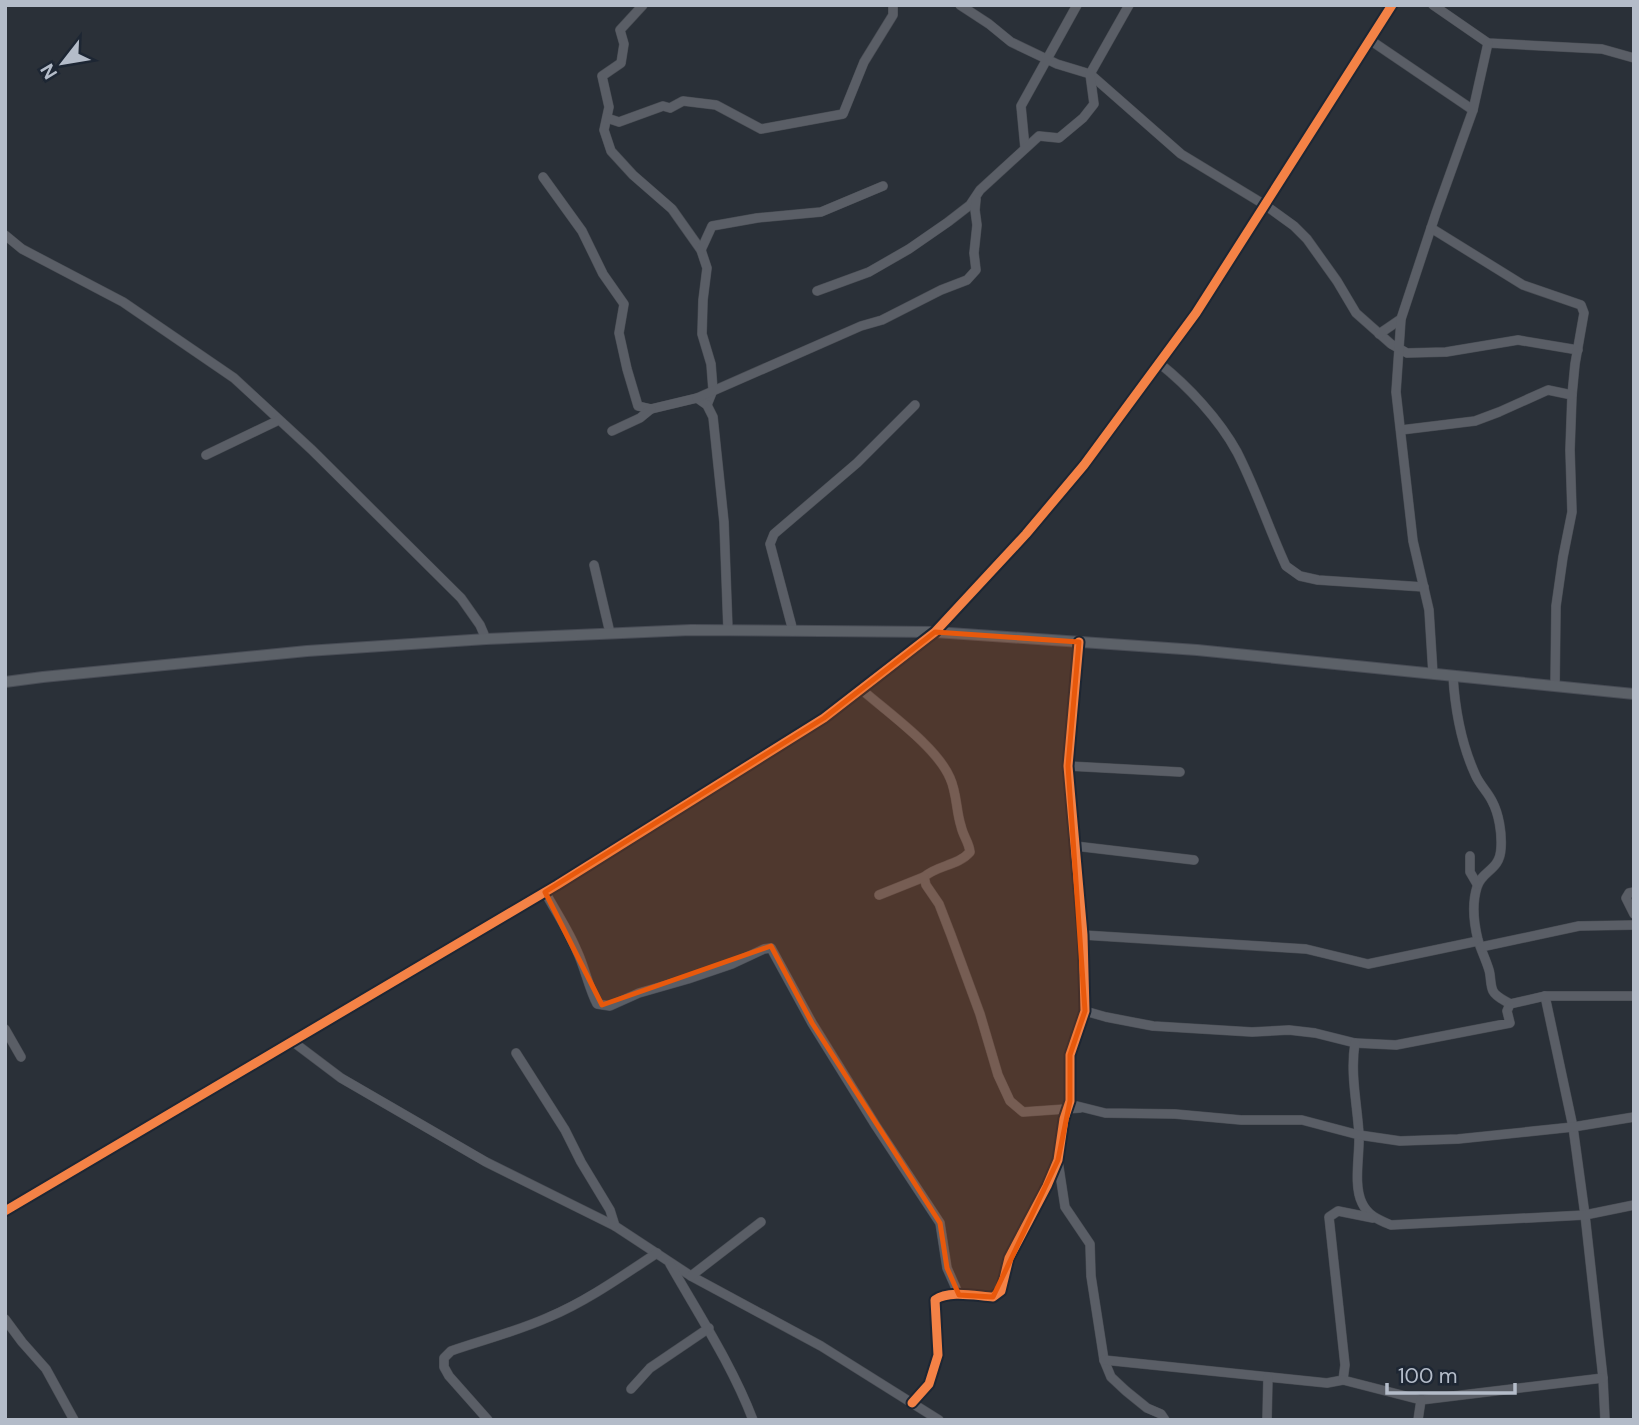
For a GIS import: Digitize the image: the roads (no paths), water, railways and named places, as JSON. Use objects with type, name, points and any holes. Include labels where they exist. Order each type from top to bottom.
[{"type":"main road","points":[[5,682],[307,651],[486,639],[728,630],[935,632],[1197,650],[1634,694]]},
{"type":"street","points":[[643,5],[620,30],[624,44],[621,63],[602,76],[609,107],[604,130],[611,150],[632,176],[672,209],[701,250],[707,268],[702,334],[711,363],[713,390],[707,405]]},
{"type":"street","points":[[607,118],[619,122],[663,106],[670,108],[683,101],[716,105],[761,129],[843,114],[864,62],[893,15],[893,5]]},
{"type":"street","points":[[960,5],[1012,42],[1048,60],[1090,74],[1181,154],[1265,205],[1294,226],[1307,239],[1337,281],[1356,313],[1391,344],[1407,354],[1446,352],[1518,340],[1578,350]]},
{"type":"street","points":[[1026,148],[1021,106],[1077,5]]},
{"type":"street","points":[[817,291],[869,272],[909,248],[970,205],[981,190],[1039,136],[1059,138],[1083,118],[1094,104],[1090,74],[1129,5]]},
{"type":"street","points":[[5,1211],[545,892],[824,718],[935,632],[1026,534],[1084,464],[1196,313],[1392,5]]},
{"type":"street","points":[[1433,5],[1489,43],[1602,49],[1634,58]]},
{"type":"street","points":[[1370,40],[1473,110]]},
{"type":"street","points":[[1433,674],[1429,610],[1413,541],[1396,392],[1401,319],[1473,110],[1489,43]]},
{"type":"street","points":[[543,177],[582,231],[603,274],[624,304],[619,333],[627,369],[638,406],[651,409]]},
{"type":"street","points":[[701,250],[712,226],[757,218],[821,212],[883,186]]},
{"type":"street","points":[[612,431],[640,418],[651,409],[697,398],[861,326],[882,320],[941,289],[967,280],[976,270],[976,197]]},
{"type":"street","points":[[1431,228],[1522,285],[1581,305],[1584,313],[1572,395],[1572,512],[1556,607],[1555,686]]},
{"type":"street","points":[[5,236],[22,249],[123,302],[233,379],[312,450],[461,598],[480,625],[486,639]]},
{"type":"street","points":[[1379,334],[1401,319]]},
{"type":"street","points":[[1159,363],[1182,382],[1236,450],[1286,566],[1300,576],[1318,580],[1423,587]]},
{"type":"street","points":[[1401,430],[1475,421],[1548,390],[1572,395]]},
{"type":"street","points":[[697,398],[707,405],[713,417],[724,522],[728,630]]},
{"type":"street","points":[[793,631],[770,544],[774,534],[856,463],[915,405]]},
{"type":"street","points":[[206,455],[279,420]]},
{"type":"street","points":[[594,565],[610,633]]},
{"type":"street","points":[[912,1403],[929,1384],[938,1355],[934,1300],[940,1296],[959,1295],[993,1297],[1001,1290],[1009,1258],[1058,1160],[1064,1119],[1069,1105],[1070,1055],[1085,1011],[1083,935],[1068,766],[1079,642]]},
{"type":"street","points":[[1085,1011],[1153,1026],[1252,1032],[1289,1030],[1355,1042],[1396,1045],[1510,1023],[1508,1007],[1493,991],[1490,971],[1480,944],[1474,901],[1477,884],[1498,862],[1501,848],[1498,817],[1492,800],[1476,776],[1466,750],[1455,703],[1453,676]]},
{"type":"street","points":[[861,689],[938,758],[950,778],[961,828],[969,843],[970,852],[964,859],[879,895]]},
{"type":"street","points":[[1068,766],[1180,772]]},
{"type":"street","points":[[1075,846],[1194,860]]},
{"type":"street","points":[[1470,856],[1470,872],[1477,884]]},
{"type":"street","points":[[924,877],[951,934],[980,1014],[998,1075],[1010,1101],[1023,1112],[1069,1105],[1105,1113],[1175,1114],[1241,1120],[1302,1120],[1359,1135],[1400,1141],[1458,1139],[1573,1127],[1634,1117]]},
{"type":"street","points":[[545,892],[577,949],[597,1004],[610,1006],[639,993],[688,979],[771,948],[812,1023],[940,1223],[947,1268],[959,1295]]},
{"type":"street","points":[[1634,892],[1629,893],[1626,898],[1634,914]]},
{"type":"street","points":[[1083,935],[1306,948],[1368,964],[1579,926],[1634,925]]},
{"type":"street","points":[[1508,1007],[1545,996],[1634,996]]},
{"type":"street","points":[[1545,996],[1573,1127],[1603,1378],[1605,1420]]},
{"type":"street","points":[[5,1029],[21,1057]]},
{"type":"street","points":[[292,1041],[341,1078],[486,1162],[615,1226],[691,1276],[821,1346],[939,1420]]},
{"type":"street","points":[[1355,1042],[1352,1059],[1359,1135],[1357,1191],[1362,1205],[1373,1218]]},
{"type":"street","points":[[516,1053],[565,1130],[581,1163],[610,1210],[615,1226]]},
{"type":"street","points":[[1058,1160],[1065,1207],[1090,1244],[1091,1276],[1104,1360],[1111,1377],[1147,1408],[1161,1414],[1164,1420]]},
{"type":"street","points":[[1343,1380],[1345,1365],[1329,1217],[1338,1212],[1373,1218],[1391,1225],[1585,1215],[1634,1205]]},
{"type":"street","points":[[691,1276],[761,1222]]},
{"type":"street","points":[[488,1420],[444,1367],[444,1358],[451,1350],[532,1325],[609,1284],[657,1253]]},
{"type":"street","points":[[667,1260],[709,1328],[745,1398],[753,1420]]},
{"type":"street","points":[[5,1318],[46,1369],[74,1420]]},
{"type":"street","points":[[631,1389],[650,1368],[709,1328]]},
{"type":"street","points":[[1104,1360],[1327,1383],[1343,1380],[1421,1400],[1603,1378]]},
{"type":"street","points":[[1267,1420],[1268,1377]]},
{"type":"street","points":[[1418,1420],[1421,1400]]}]
